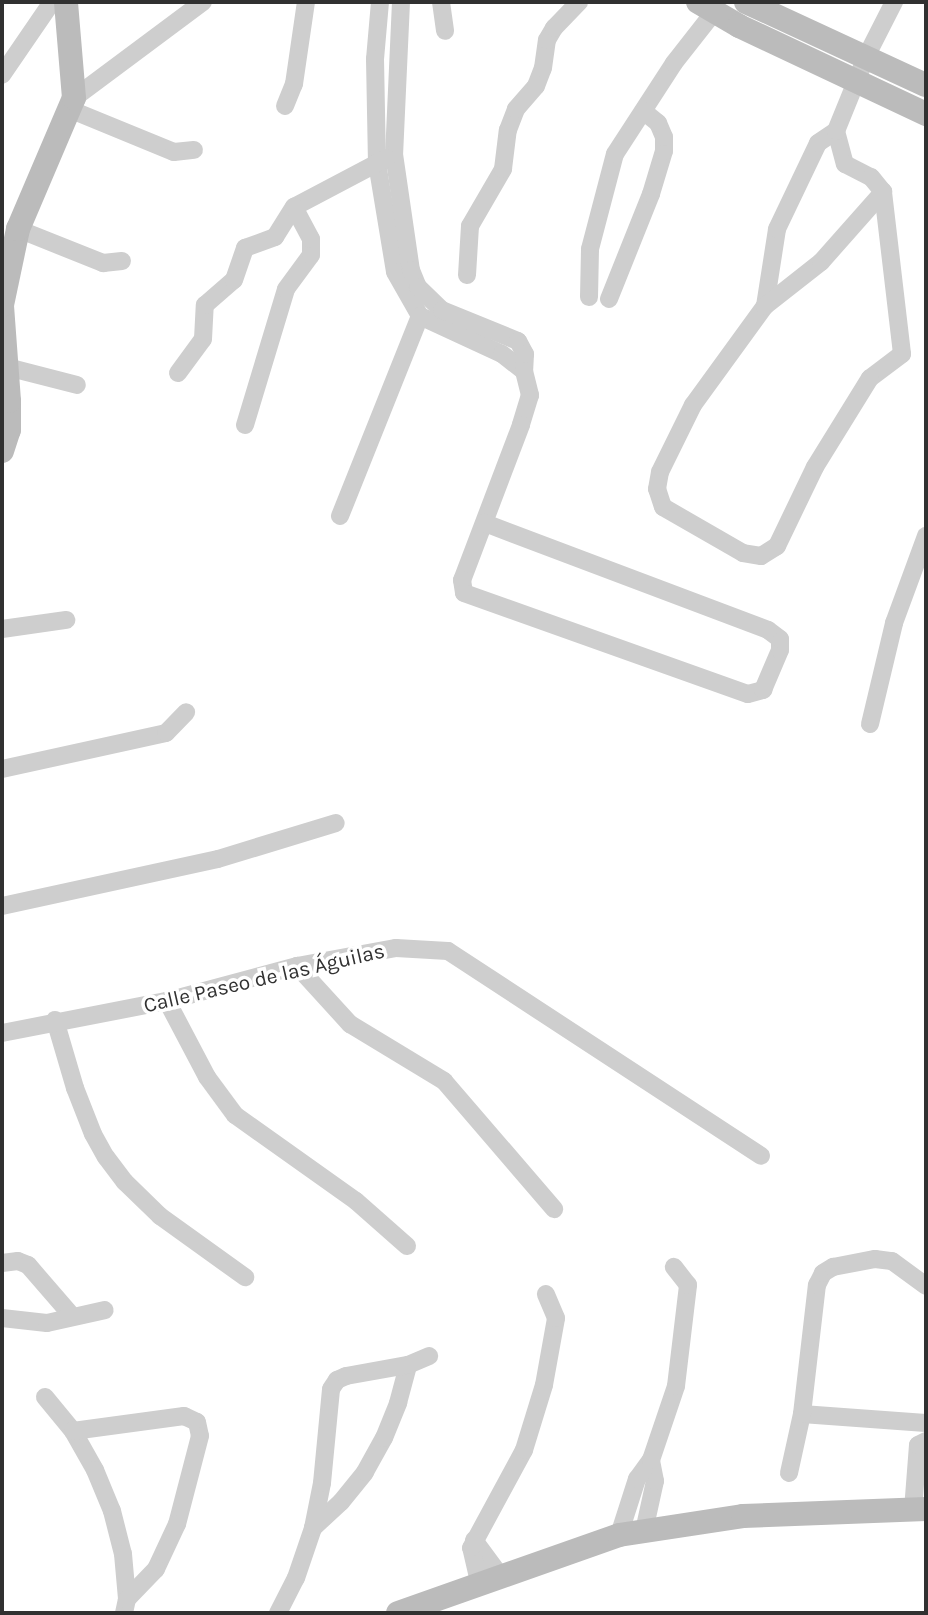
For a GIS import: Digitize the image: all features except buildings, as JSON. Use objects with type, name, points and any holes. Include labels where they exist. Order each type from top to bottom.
[{"type":"street","points":[[2,75],[52,2]]},
{"type":"street","points":[[2,451],[9,430],[2,305],[18,229],[71,104],[66,2]]},
{"type":"street","points":[[71,104],[203,2]]},
{"type":"street","points":[[285,106],[294,84],[306,2]]},
{"type":"street","points":[[380,2],[376,59],[377,163],[395,272],[406,298],[432,317],[518,341],[524,354],[524,370],[530,395],[462,580],[464,593],[748,694],[763,690],[780,650],[780,639],[768,630],[485,523]]},
{"type":"street","points":[[340,516],[432,317],[411,270],[394,154],[401,2]]},
{"type":"street","points":[[441,2],[445,31]]},
{"type":"street","points":[[467,275],[470,226],[503,169],[508,130],[516,109],[536,86],[543,68],[547,40],[554,28],[579,2]]},
{"type":"street","points":[[589,297],[590,248],[600,200],[615,154],[706,7],[752,11],[875,61],[926,85]]},
{"type":"street","points":[[765,306],[777,229],[818,143],[836,131],[866,87],[892,8]]},
{"type":"street","points":[[752,11],[866,87],[926,114]]},
{"type":"street","points":[[71,104],[174,152],[194,150]]},
{"type":"street","points":[[609,299],[651,194],[664,151],[664,137],[658,123],[643,111]]},
{"type":"street","points":[[836,131],[845,164],[871,177],[883,192],[902,354],[870,378],[815,467],[777,546],[761,556],[743,553],[663,507],[657,489],[660,472],[692,405],[765,306],[821,262],[883,192]]},
{"type":"street","points":[[178,373],[203,339],[205,305],[234,280],[245,248],[275,237],[294,207],[394,154]]},
{"type":"street","points":[[245,425],[286,289],[311,255],[311,239],[294,207]]},
{"type":"street","points":[[18,229],[103,263],[122,261]]},
{"type":"street","points":[[7,367],[76,385]]},
{"type":"street","points":[[870,724],[894,623],[926,536]]},
{"type":"street","points":[[2,629],[66,620]]},
{"type":"street","points":[[2,769],[166,733],[186,712]]},
{"type":"street","points":[[2,906],[218,859],[336,823]]},
{"type":"street","name":"Calle Paseo de las Águilas","points":[[2,1033],[55,1020],[167,1001],[297,966],[396,948],[448,951],[761,1156]]},
{"type":"street","points":[[297,966],[350,1024],[444,1081],[554,1209]]},
{"type":"street","points":[[167,1001],[207,1077],[236,1115],[356,1200],[407,1246]]},
{"type":"street","points":[[55,1020],[75,1087],[93,1134],[106,1157],[125,1182],[160,1216],[245,1277]]},
{"type":"street","points":[[789,1473],[802,1414],[817,1284],[823,1273],[833,1266],[875,1259],[892,1261],[926,1286]]},
{"type":"street","points":[[10,1262],[28,1265],[72,1316]]},
{"type":"street","points":[[619,1535],[637,1479],[651,1460],[676,1386],[688,1285],[674,1267]]},
{"type":"street","points":[[484,1585],[471,1557],[474,1540],[524,1450],[544,1385],[556,1318],[546,1294]]},
{"type":"street","points":[[2,1318],[47,1324],[105,1310]]},
{"type":"street","points":[[278,1613],[296,1578],[313,1528],[322,1483],[331,1389],[337,1380],[346,1376],[408,1365],[429,1356]]},
{"type":"street","points":[[313,1528],[341,1502],[378,1450],[398,1403],[408,1365]]},
{"type":"street","points":[[46,1397],[73,1431],[95,1470],[112,1511],[123,1554],[126,1606]]},
{"type":"street","points":[[802,1414],[926,1423]]},
{"type":"street","points":[[73,1431],[184,1416],[197,1423],[200,1436],[177,1524],[156,1569],[126,1606]]},
{"type":"street","points":[[401,1613],[619,1535],[756,1516],[920,1509],[918,1445],[926,1441]]},
{"type":"street","points":[[644,1531],[655,1481],[651,1460]]},
{"type":"street","points":[[447,1613],[484,1585]]}]
